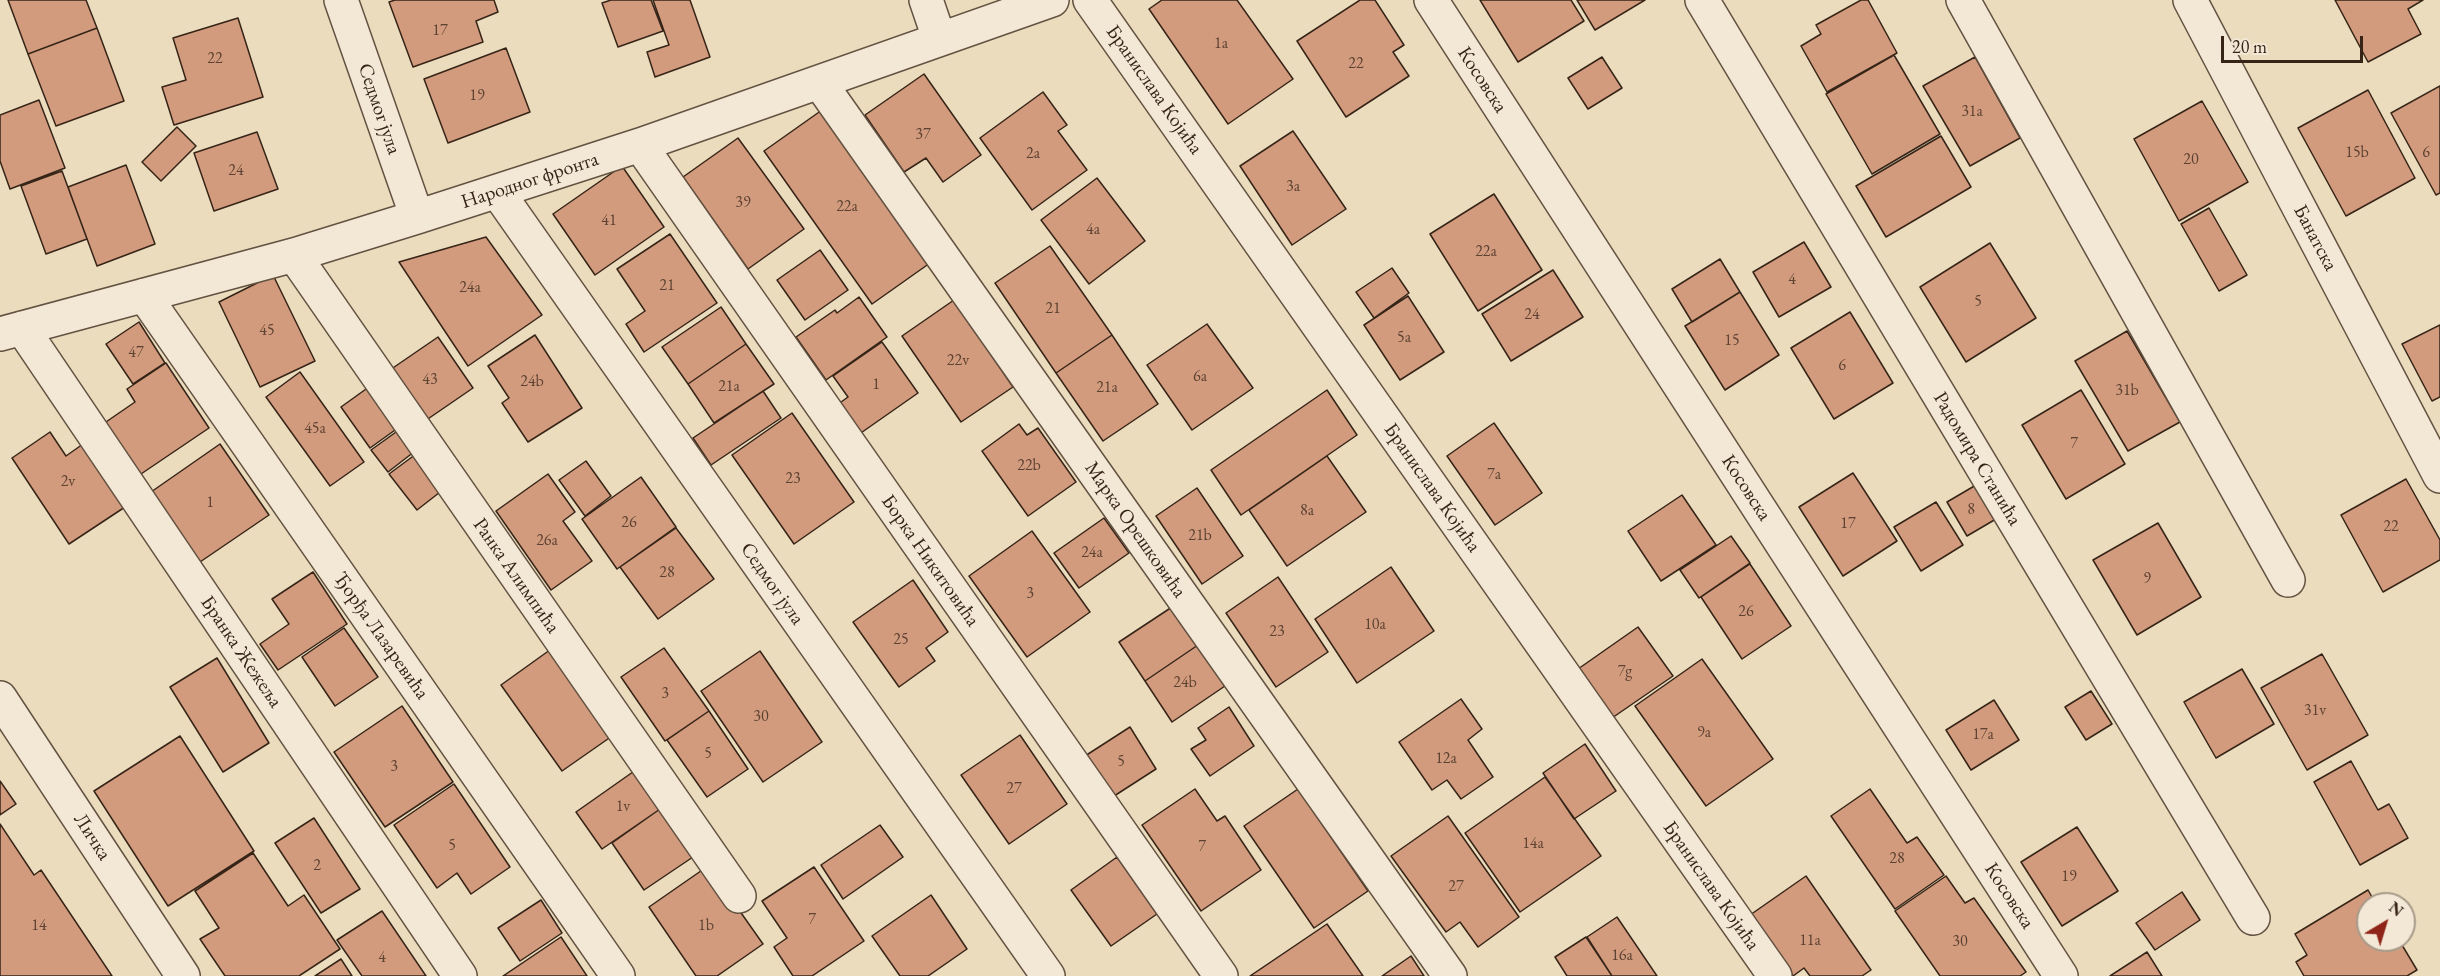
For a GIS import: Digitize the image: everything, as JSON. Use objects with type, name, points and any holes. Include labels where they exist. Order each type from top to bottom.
[{"type":"street","name":"Седмог јула","points":[[341,0],[417,217]]},
{"type":"street","points":[[926,0],[939,38]]},
{"type":"street","name":"Народног фронта","points":[[11,331],[294,255],[417,217],[640,145],[1052,0]]},
{"type":"street","name":"Бранислава Којића","points":[[1090,0],[1774,976]]},
{"type":"street","name":"Косовска","points":[[1431,0],[2061,976]]},
{"type":"street","name":"Радомира Станића","points":[[1702,0],[2253,918]]},
{"type":"street","points":[[1963,0],[2288,580]]},
{"type":"street","name":"Банатска","points":[[2190,0],[2440,476]]},
{"type":"street","name":"Марка Орешковића","points":[[820,83],[1450,976]]},
{"type":"street","name":"Борка Никитовића","points":[[640,145],[1221,976]]},
{"type":"street","name":"Седмог јула","points":[[496,191],[1048,976]]},
{"type":"street","name":"Ранка Алимпића","points":[[294,255],[739,896]]},
{"type":"street","name":"Ђорђа Лазаревића","points":[[144,295],[618,976]]},
{"type":"street","name":"Бранка Жежеља","points":[[11,331],[460,976]]},
{"type":"street","name":"Личка","points":[[0,698],[183,976]]},
{"type":"building","points":[[8,0],[86,0],[97,28],[28,54]]},
{"type":"building","points":[[395,0],[494,0],[498,12],[476,21],[483,42],[413,67],[389,2]]},
{"type":"building","points":[[611,0],[651,0],[663,31],[618,47],[602,3]]},
{"type":"building","points":[[653,0],[690,0],[710,57],[655,77],[647,52],[669,45]]},
{"type":"building","points":[[1162,0],[1237,0],[1293,79],[1228,124],[1149,9]]},
{"type":"building","points":[[1360,0],[1375,0],[1404,45],[1393,52],[1409,76],[1346,117],[1297,41]]},
{"type":"building","points":[[1480,0],[1571,0],[1584,21],[1518,62]]},
{"type":"building","points":[[1577,0],[1645,0],[1595,30]]},
{"type":"building","points":[[1861,0],[1868,0],[1897,53],[1827,92],[1801,46],[1821,34],[1816,25]]},
{"type":"building","points":[[2335,0],[2423,0],[2408,9],[2421,34],[2368,62]]},
{"type":"building","points":[[238,18],[263,97],[174,125],[162,87],[186,80],[173,38]]},
{"type":"building","points":[[97,28],[124,101],[56,126],[28,54]]},
{"type":"building","points":[[506,48],[530,112],[448,143],[424,79]]},
{"type":"building","points":[[1894,55],[1940,134],[1872,174],[1826,94]]},
{"type":"building","points":[[1602,57],[1622,88],[1588,109],[1568,78]]},
{"type":"building","points":[[1975,57],[2020,138],[1970,166],[1923,86]]},
{"type":"building","points":[[924,74],[981,155],[943,182],[926,158],[904,172],[865,115]]},
{"type":"building","points":[[2440,86],[2440,193],[2436,195],[2391,113]]},
{"type":"building","points":[[2368,90],[2415,178],[2346,216],[2298,128]]},
{"type":"building","points":[[1043,92],[1067,125],[1058,131],[1087,170],[1032,210],[980,138]]},
{"type":"building","points":[[39,100],[65,168],[10,189],[0,161],[0,115]]},
{"type":"building","points":[[2202,101],[2248,182],[2179,221],[2134,139]]},
{"type":"building","points":[[822,110],[930,263],[872,304],[764,151]]},
{"type":"building","points":[[177,127],[196,146],[161,181],[142,162]]},
{"type":"building","points":[[1293,131],[1346,209],[1292,245],[1240,166]]},
{"type":"building","points":[[257,132],[278,189],[214,211],[194,153]]},
{"type":"building","points":[[1941,136],[1971,187],[1886,237],[1856,186]]},
{"type":"building","points":[[738,138],[804,229],[748,269],[683,177]]},
{"type":"building","points":[[126,165],[155,244],[97,266],[68,187]]},
{"type":"building","points":[[622,166],[664,227],[595,275],[553,214]]},
{"type":"building","points":[[62,171],[87,239],[46,254],[21,186]]},
{"type":"building","points":[[1097,178],[1145,241],[1089,284],[1041,220]]},
{"type":"building","points":[[1494,194],[1542,270],[1478,311],[1430,234]]},
{"type":"building","points":[[2209,208],[2247,275],[2219,291],[2181,224]]},
{"type":"building","points":[[670,234],[717,303],[644,352],[626,324],[645,311],[617,269]]},
{"type":"building","points":[[486,237],[542,315],[468,366],[399,262]]},
{"type":"building","points":[[1804,242],[1831,287],[1779,317],[1753,272]]},
{"type":"building","points":[[1990,243],[2036,318],[1966,362],[1920,287]]},
{"type":"building","points":[[1050,246],[1112,335],[1056,373],[995,283]]},
{"type":"building","points":[[820,250],[848,290],[805,320],[777,280]]},
{"type":"building","points":[[1720,259],[1740,292],[1692,322],[1672,289]]},
{"type":"building","points":[[1392,268],[1409,293],[1374,318],[1356,292]]},
{"type":"building","points":[[1553,270],[1583,317],[1511,361],[1482,314]]},
{"type":"building","points":[[273,275],[315,361],[260,387],[219,302]]},
{"type":"building","points":[[1740,292],[1779,355],[1725,390],[1685,326]]},
{"type":"building","points":[[1408,296],[1444,352],[1400,380],[1364,325]]},
{"type":"building","points":[[859,297],[887,337],[826,380],[796,337],[835,310],[837,313]]},
{"type":"building","points":[[954,300],[1013,387],[961,422],[902,336]]},
{"type":"building","points":[[721,307],[746,344],[688,384],[662,347]]},
{"type":"building","points":[[1850,312],[1893,383],[1834,419],[1791,348]]},
{"type":"building","points":[[139,322],[165,363],[133,384],[106,344]]},
{"type":"building","points":[[1207,324],[1253,388],[1192,430],[1147,365]]},
{"type":"building","points":[[2440,325],[2440,397],[2432,401],[2402,344]]},
{"type":"building","points":[[2127,331],[2180,422],[2128,451],[2075,361]]},
{"type":"building","points":[[535,335],[582,408],[528,442],[502,403],[509,398],[488,366]]},
{"type":"building","points":[[1112,335],[1158,404],[1103,441],[1056,373]]},
{"type":"building","points":[[438,337],[473,388],[422,423],[387,372]]},
{"type":"building","points":[[882,342],[918,393],[858,435],[837,405],[848,397],[833,376]]},
{"type":"building","points":[[746,344],[774,384],[714,423],[688,384]]},
{"type":"building","points":[[166,363],[209,428],[138,476],[103,424],[135,402],[127,389]]},
{"type":"building","points":[[300,372],[364,462],[330,486],[266,397]]},
{"type":"building","points":[[373,384],[402,425],[370,448],[341,407]]},
{"type":"building","points":[[1327,390],[1357,435],[1241,515],[1211,470]]},
{"type":"building","points":[[2081,390],[2125,464],[2066,499],[2022,425]]},
{"type":"building","points":[[763,391],[781,418],[711,465],[693,438]]},
{"type":"building","points":[[792,413],[854,502],[794,544],[732,455]]},
{"type":"building","points":[[1494,423],[1542,493],[1495,525],[1447,456]]},
{"type":"building","points":[[1019,424],[1027,435],[1038,428],[1076,482],[1028,516],[982,451]]},
{"type":"building","points":[[403,427],[419,448],[388,472],[371,450]]},
{"type":"building","points":[[50,432],[66,456],[83,444],[125,507],[69,544],[12,458]]},
{"type":"building","points":[[220,444],[269,515],[200,562],[151,492]]},
{"type":"building","points":[[416,454],[444,489],[417,510],[389,474]]},
{"type":"building","points":[[1327,456],[1366,512],[1287,566],[1249,510]]},
{"type":"building","points":[[586,461],[611,496],[585,516],[559,480]]},
{"type":"building","points":[[1853,473],[1897,541],[1843,576],[1799,507]]},
{"type":"building","points":[[548,474],[575,512],[563,521],[592,561],[551,590],[496,511]]},
{"type":"building","points":[[641,477],[676,527],[617,569],[582,519]]},
{"type":"building","points":[[2406,479],[2440,540],[2440,560],[2383,592],[2341,515]]},
{"type":"building","points":[[1976,485],[1996,519],[1967,536],[1947,502]]},
{"type":"building","points":[[1197,488],[1243,556],[1202,584],[1156,516]]},
{"type":"building","points":[[1682,495],[1716,545],[1661,581],[1628,531]]},
{"type":"building","points":[[1936,502],[1963,545],[1921,571],[1894,527]]},
{"type":"building","points":[[1104,518],[1129,553],[1079,588],[1054,553]]},
{"type":"building","points":[[2158,523],[2201,597],[2137,635],[2093,560]]},
{"type":"building","points":[[676,528],[714,579],[658,619],[620,567]]},
{"type":"building","points":[[1032,531],[1090,612],[1027,657],[969,576]]},
{"type":"building","points":[[1731,536],[1750,563],[1699,598],[1680,570]]},
{"type":"building","points":[[1750,564],[1791,626],[1742,659],[1701,597]]},
{"type":"building","points":[[1391,567],[1434,631],[1357,683],[1315,619]]},
{"type":"building","points":[[313,572],[347,624],[278,670],[260,644],[289,624],[272,599]]},
{"type":"building","points":[[1278,577],[1328,652],[1276,687],[1226,613]]},
{"type":"building","points":[[913,580],[948,632],[926,648],[935,661],[899,687],[853,622]]},
{"type":"building","points":[[1172,607],[1198,645],[1145,681],[1119,642]]},
{"type":"building","points":[[1638,627],[1673,676],[1612,718],[1578,669]]},
{"type":"building","points":[[344,628],[378,677],[335,706],[302,657]]},
{"type":"building","points":[[1198,645],[1225,686],[1172,722],[1145,681]]},
{"type":"building","points":[[554,647],[615,734],[562,771],[501,685]]},
{"type":"building","points":[[664,648],[709,711],[665,741],[621,677]]},
{"type":"building","points":[[760,651],[822,742],[763,782],[701,691]]},
{"type":"building","points":[[2322,654],[2368,735],[2307,770],[2261,688]]},
{"type":"building","points":[[217,658],[269,743],[223,772],[170,687]]},
{"type":"building","points":[[1702,659],[1773,759],[1706,806],[1635,706]]},
{"type":"building","points":[[2242,669],[2274,724],[2216,758],[2184,702]]},
{"type":"building","points":[[2091,691],[2112,724],[2086,740],[2065,707]]},
{"type":"building","points":[[1461,699],[1482,729],[1468,740],[1493,777],[1461,799],[1447,780],[1432,790],[1399,742]]},
{"type":"building","points":[[1994,700],[2019,740],[1971,770],[1946,730]]},
{"type":"building","points":[[402,706],[453,782],[385,827],[334,752]]},
{"type":"building","points":[[1229,707],[1254,746],[1210,776],[1191,749],[1206,740],[1198,728]]},
{"type":"building","points":[[709,711],[748,769],[707,797],[667,740]]},
{"type":"building","points":[[1130,727],[1156,769],[1111,798],[1085,756]]},
{"type":"building","points":[[1020,735],[1067,804],[1009,844],[961,775]]},
{"type":"building","points":[[180,736],[254,851],[168,906],[94,791]]},
{"type":"building","points":[[1585,744],[1616,791],[1574,819],[1543,773]]},
{"type":"building","points":[[2351,761],[2378,810],[2389,804],[2408,838],[2360,865],[2314,782]]},
{"type":"building","points":[[640,767],[666,805],[602,849],[576,812]]},
{"type":"building","points":[[1545,777],[1601,856],[1520,912],[1465,833]]},
{"type":"building","points":[[0,781],[16,804],[0,815]]},
{"type":"building","points":[[454,784],[510,867],[471,894],[457,873],[437,888],[394,825]]},
{"type":"building","points":[[1195,789],[1217,821],[1225,816],[1261,870],[1201,911],[1142,825]]},
{"type":"building","points":[[1298,789],[1368,891],[1314,928],[1244,826]]},
{"type":"building","points":[[1870,789],[1907,843],[1917,837],[1944,875],[1895,909],[1831,816]]},
{"type":"building","points":[[660,809],[693,857],[644,890],[612,843]]},
{"type":"building","points":[[1448,816],[1519,917],[1478,947],[1460,922],[1446,932],[1391,856]]},
{"type":"building","points":[[314,818],[360,889],[321,913],[275,843]]},
{"type":"building","points":[[0,824],[34,875],[41,870],[112,976],[0,976]]},
{"type":"building","points":[[880,825],[903,857],[843,899],[821,865]]},
{"type":"building","points":[[2077,827],[2118,891],[2062,926],[2021,862]]},
{"type":"building","points":[[253,853],[288,906],[304,895],[340,949],[299,976],[225,976],[200,939],[219,928],[195,891]]},
{"type":"building","points":[[1117,857],[1157,914],[1111,946],[1071,890]]},
{"type":"building","points":[[708,866],[763,944],[717,976],[696,976],[649,907]]},
{"type":"building","points":[[814,867],[864,941],[812,976],[793,976],[774,947],[787,938],[762,901]]},
{"type":"building","points":[[1806,876],[1871,970],[1862,976],[1810,976],[1804,968],[1793,976],[1750,915]]},
{"type":"building","points":[[1946,876],[1965,903],[1974,898],[2026,972],[2020,976],[1940,976],[1895,911]]},
{"type":"building","points":[[2182,892],[2200,920],[2155,950],[2136,923]]},
{"type":"building","points":[[931,895],[967,949],[928,976],[900,976],[872,936]]},
{"type":"building","points":[[2356,897],[2356,952],[2406,952],[2417,970],[2407,976],[2304,976],[2296,962],[2307,955],[2295,934]]},
{"type":"building","points":[[541,900],[562,933],[520,961],[498,928]]},
{"type":"building","points":[[382,911],[426,976],[362,976],[337,940]]},
{"type":"building","points":[[1617,917],[1657,976],[1612,976],[1587,937]]},
{"type":"building","points":[[1327,924],[1363,976],[1250,976]]},
{"type":"building","points":[[561,937],[587,976],[503,976]]},
{"type":"building","points":[[1586,937],[1612,976],[1567,976],[1555,957]]},
{"type":"building","points":[[2147,952],[2162,976],[2110,976]]},
{"type":"building","points":[[1411,956],[1424,976],[1382,976]]},
{"type":"building","points":[[341,959],[352,976],[315,976]]}]
